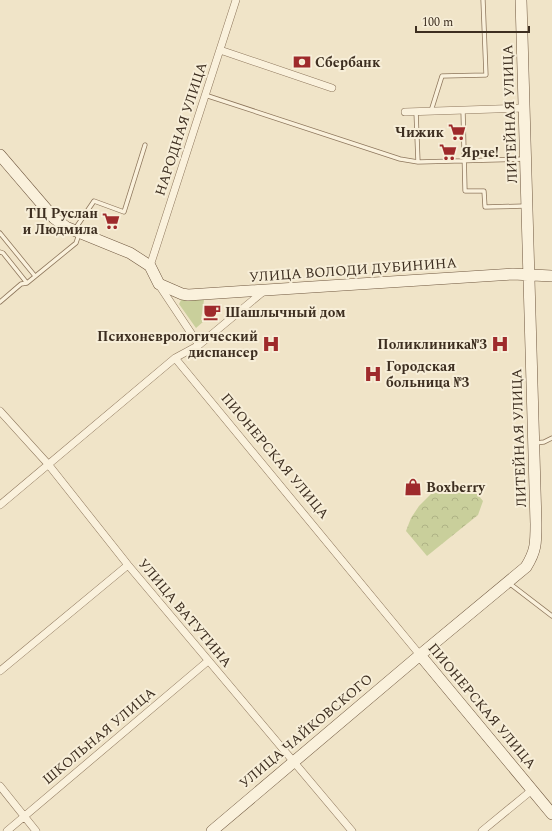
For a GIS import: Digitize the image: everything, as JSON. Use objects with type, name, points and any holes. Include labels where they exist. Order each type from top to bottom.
[{"type":"street","name":"НАРОДНАЯ УЛИЦА","points":[[150,266],[236,0]]},
{"type":"street","name":"ЛИТЕЙНАЯ УЛИЦА","points":[[420,655],[526,567],[533,555],[536,542],[528,206],[521,0]]},
{"type":"street","points":[[220,50],[332,88]]},
{"type":"street","points":[[405,112],[525,108]]},
{"type":"street","points":[[0,155],[54,218],[66,227],[130,253],[150,266],[158,284],[200,345]]},
{"type":"street","name":"УЛИЦА ВОЛОДИ ДУБИНИНА","points":[[158,284],[188,295],[513,274],[552,276]]},
{"type":"street","points":[[0,505],[175,358],[200,345],[264,291]]},
{"type":"street","name":"ПИОНЕРСКАЯ УЛИЦА","points":[[175,358],[552,814]]},
{"type":"street","name":"УЛИЦА ВАТУТИНА","points":[[0,411],[48,464],[128,565],[352,831]]},
{"type":"street","points":[[0,671],[128,565]]},
{"type":"street","name":"УЛИЦА ЧАЙКОВСКОГО","points":[[212,831],[420,655]]},
{"type":"street","name":"ШКОЛЬНАЯ УЛИЦА","points":[[7,831],[208,661]]},
{"type":"street","points":[[0,786],[24,818],[36,831]]},
{"type":"street","points":[[482,831],[532,790]]},
{"type":"lane","points":[[430,111],[442,76],[486,75],[483,0]]},
{"type":"lane","points":[[205,95],[400,159],[418,162],[526,159]]},
{"type":"lane","points":[[463,110],[466,191],[484,191],[485,207],[528,206]]},
{"type":"lane","points":[[416,111],[418,162]]},
{"type":"lane","points":[[0,302],[21,284],[27,283],[76,243],[77,231],[94,201],[124,212],[145,145]]},
{"type":"lane","points":[[0,233],[35,276]]},
{"type":"lane","points":[[0,252],[3,253],[27,283]]},
{"type":"lane","points":[[534,443],[544,442],[552,438]]},
{"type":"lane","points":[[508,582],[552,616]]},
{"type":"green space","points":[[181,300],[204,300],[201,320],[204,321],[196,328],[179,304]]},
{"type":"green space","points":[[469,484],[483,501],[478,515],[427,556],[406,531],[411,518],[419,506],[436,489]]},
{"type":"place","name":"Сбербанк","points":[[302,62]]},
{"type":"place","name":"Чижик","points":[[457,132]]},
{"type":"place","name":"Ярче!","points":[[448,152]]},
{"type":"place","name":"ТЦ Руслан и Людмила","points":[[111,221]]},
{"type":"place","name":"Шашлычный дом","points":[[212,312]]},
{"type":"place","name":"Психоневрологический диспансер","points":[[271,344]]},
{"type":"place","name":"Поликлиника№3","points":[[500,344]]},
{"type":"place","name":"Городская больница №3","points":[[373,374]]},
{"type":"place","name":"Boxberry","points":[[413,487]]}]
